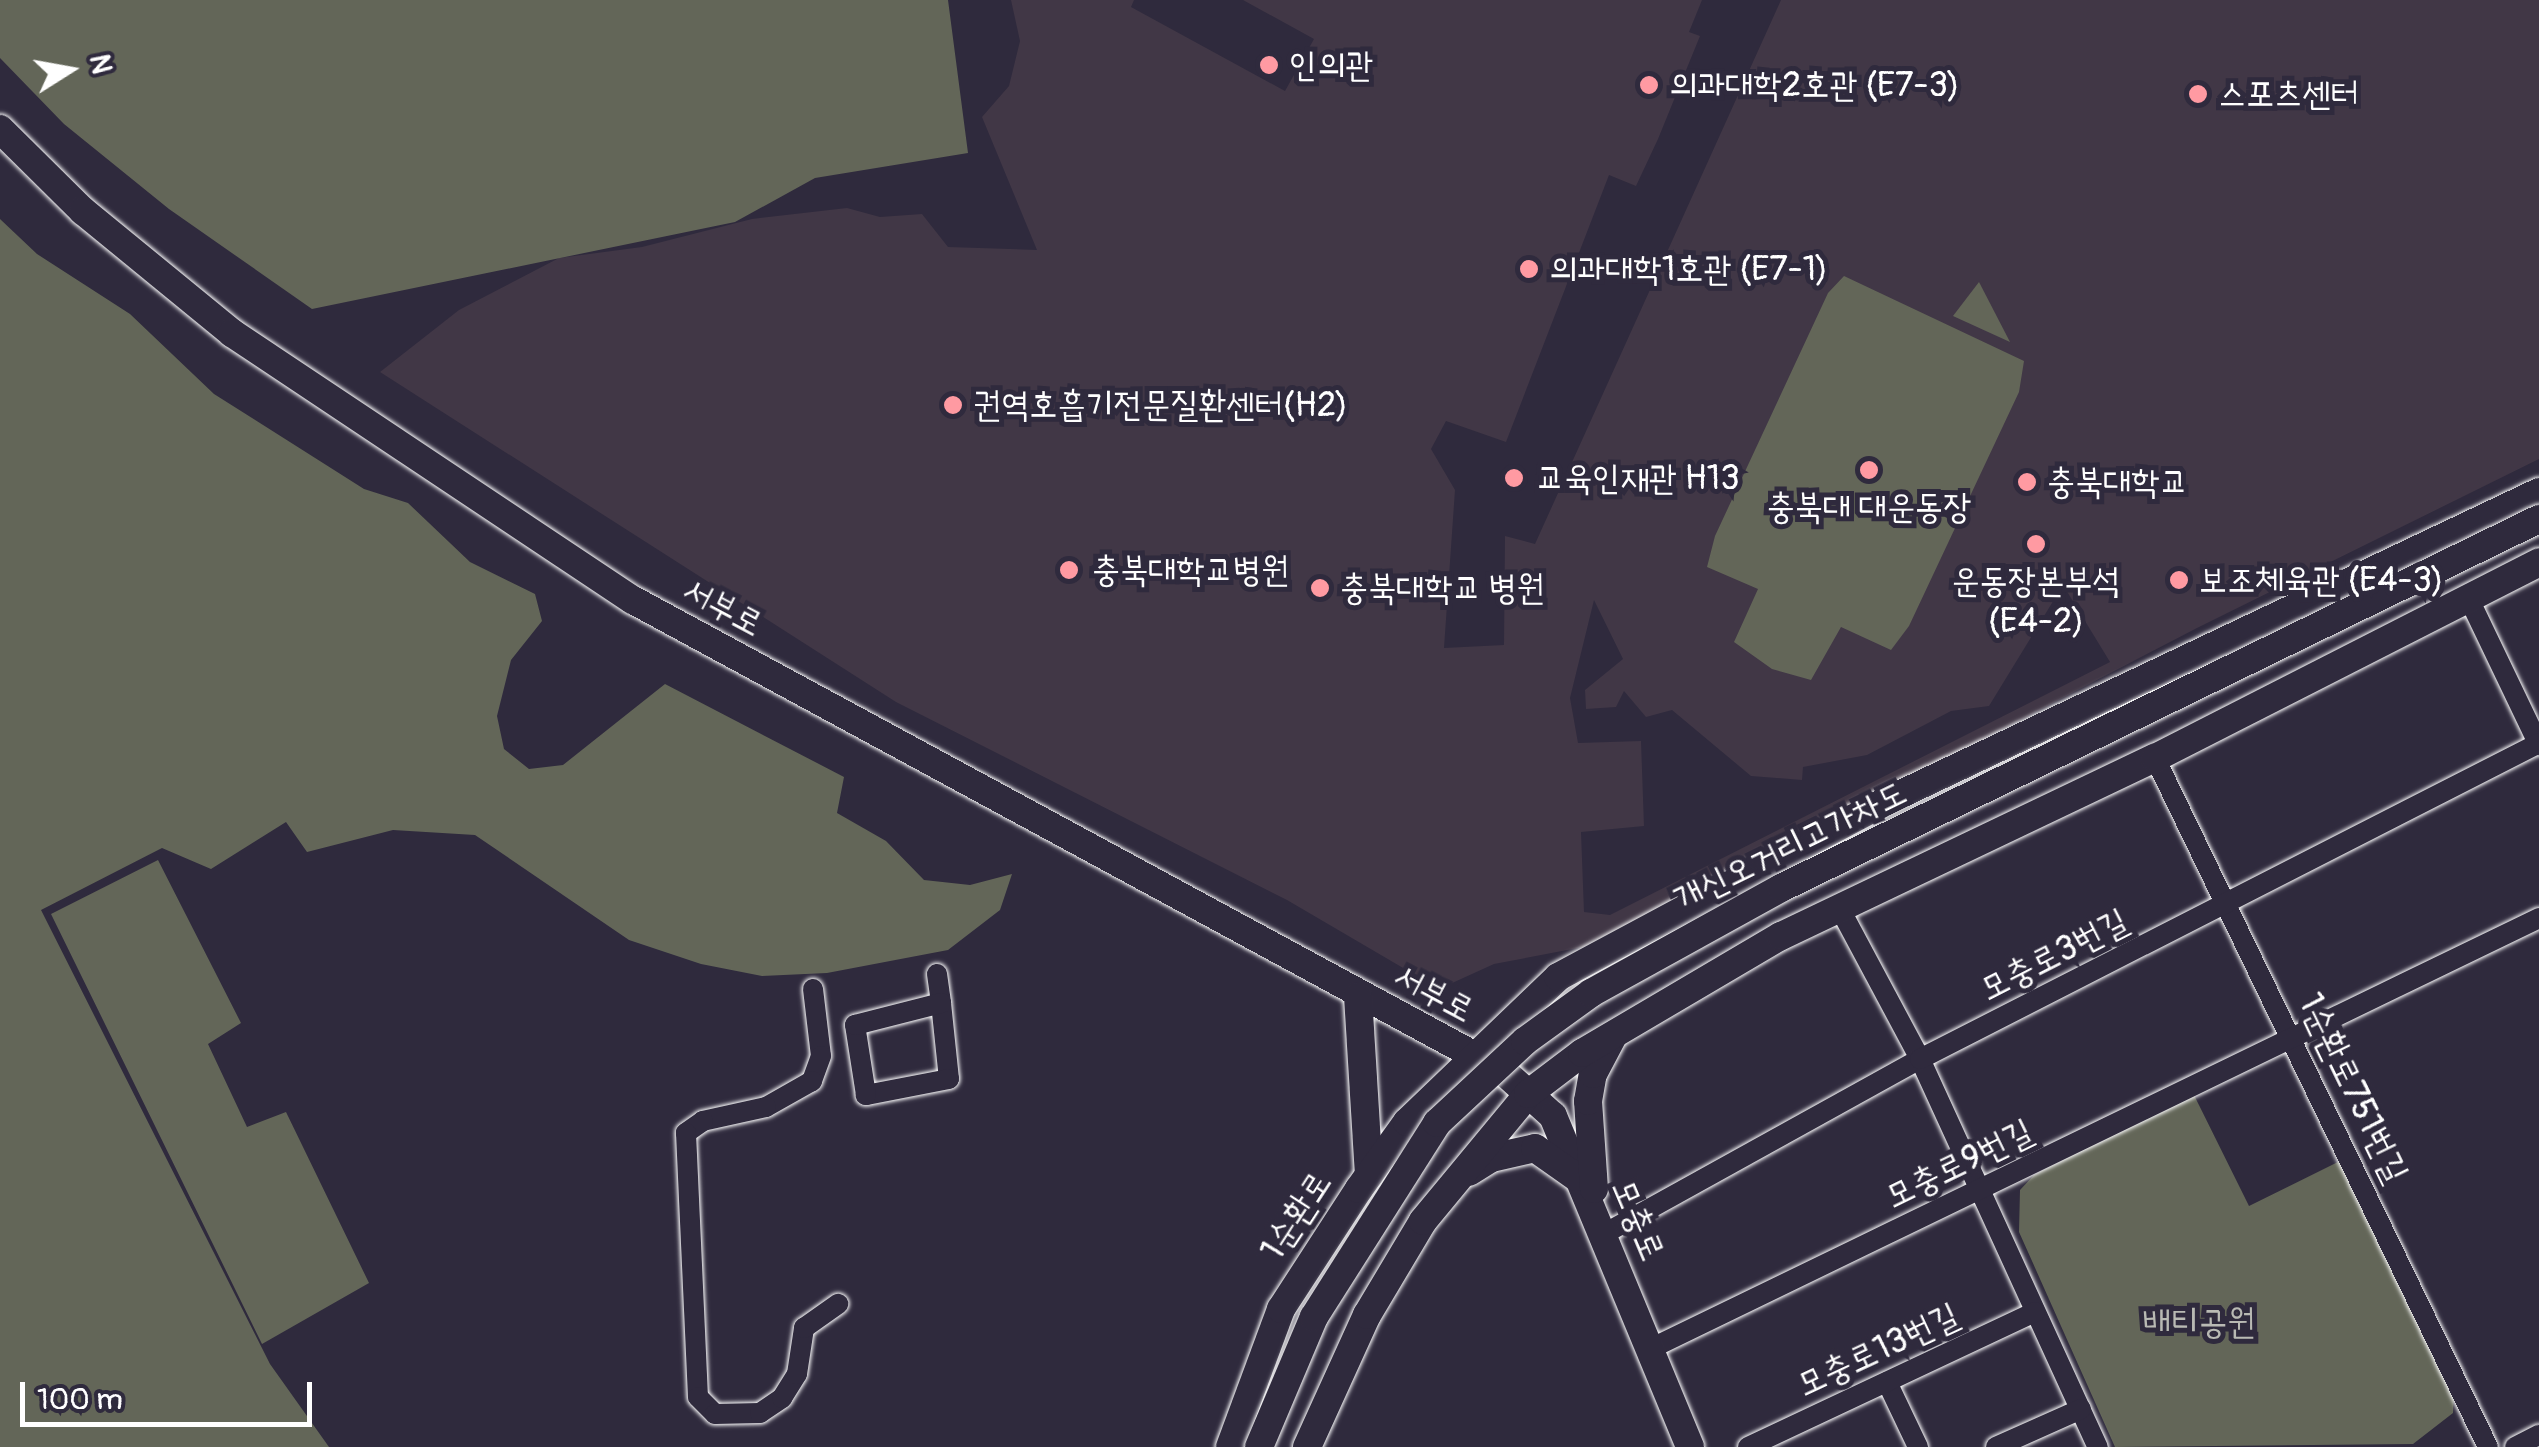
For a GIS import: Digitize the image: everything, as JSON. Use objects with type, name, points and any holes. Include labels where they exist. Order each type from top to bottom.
[{"type":"main road","name":"서부로","points":[[0,129],[83,211],[232,333],[632,600],[1066,830],[1358,996],[1474,1056]]},
{"type":"main road","name":"1순환로","points":[[1230,1447],[1281,1309],[1369,1175],[1407,1122],[1558,977],[1845,823],[2539,492]]},
{"type":"main road","name":"개신오거리고가차도","points":[[1260,1447],[1314,1317],[1437,1122],[1525,1041],[1590,993],[1782,888],[2539,520]]},
{"type":"main road","points":[[1307,1447],[1367,1314],[1455,1181],[1528,1094],[1616,1032],[1840,909],[2155,758],[2539,562]]},
{"type":"main road","points":[[1358,996],[1369,1175]]},
{"type":"main road","points":[[1604,1234],[1588,1101],[1592,1074],[1616,1032]]},
{"type":"main road","name":"모충로","points":[[1474,1056],[1552,1116],[1652,1348],[1690,1447]]},
{"type":"main road","points":[[1455,1181],[1491,1158],[1535,1148],[1581,1182]]},
{"type":"street","points":[[2469,599],[2539,744]]},
{"type":"street","name":"모충로3번길","points":[[1604,1234],[1920,1060],[2539,744]]},
{"type":"street","name":"1순환로751번길","points":[[2155,758],[2224,904],[2293,1036],[2488,1447]]},
{"type":"street","points":[[1840,909],[1920,1060],[2098,1447]]},
{"type":"street","name":"모충로9번길","points":[[1652,1348],[2539,918]]},
{"type":"street","points":[[937,974],[942,1004],[949,1080],[866,1095],[854,1025],[942,1004]]},
{"type":"street","points":[[812,989],[821,1056],[812,1081],[766,1107],[703,1120],[686,1133],[698,1397],[715,1414],[760,1413],[782,1398],[797,1374],[804,1328],[838,1304]]},
{"type":"street","name":"모충로13번길","points":[[1748,1447],[2035,1312]]},
{"type":"street","points":[[1888,1382],[1918,1447]]},
{"type":"street","points":[[1996,1447],[2080,1409]]},
{"type":"street","points":[[2515,1447],[2539,1435]]},
{"type":"shaded area","name":"충북대학교","points":[[1011,0],[1134,0],[1131,7],[1285,91],[1314,39],[1243,0],[1702,0],[1689,32],[1700,36],[1658,139],[1636,186],[1609,175],[1506,442],[1446,421],[1431,449],[1455,490],[1444,648],[1504,645],[1505,536],[1535,544],[1781,0],[2539,0],[2539,459],[2197,628],[1583,947],[1494,964],[1439,989],[1287,900],[896,702],[380,372],[459,310],[559,258],[642,247],[752,219],[847,208],[880,217],[922,214],[948,247],[1037,250],[982,117],[1009,86],[1020,41]],"holes":[[[2063,585],[2110,662],[1610,915],[1584,912],[1581,832],[1644,826],[1641,741],[1578,743],[1570,698],[1594,600],[1623,659],[1585,690],[1586,709],[1616,707],[1624,691],[1646,717],[1672,710],[1751,776],[1802,780],[1803,767],[1867,755],[1951,711],[1989,706]]]},
{"type":"green space","points":[[0,0],[948,0],[968,153],[815,178],[735,222],[312,309],[169,209],[64,124],[0,58]]},
{"type":"green space","points":[[0,219],[37,254],[130,314],[214,394],[364,489],[408,503],[470,562],[535,594],[542,621],[511,660],[497,716],[504,749],[529,769],[563,765],[665,684],[844,777],[837,813],[886,841],[924,880],[970,885],[1012,874],[1000,910],[948,950],[827,973],[762,976],[701,964],[629,940],[475,835],[393,830],[307,852],[286,822],[211,869],[162,848],[41,910],[270,1364],[329,1447],[0,1447]]},
{"type":"green space","points":[[1844,276],[2024,361],[2019,392],[1909,626],[1891,650],[1841,627],[1811,680],[1772,669],[1734,642],[1758,589],[1707,567],[1715,536],[1828,293]]},
{"type":"green space","points":[[1979,282],[2010,342],[1953,316]]},
{"type":"green space","points":[[158,860],[241,1023],[208,1044],[247,1127],[286,1112],[369,1283],[262,1344],[51,914]]},
{"type":"green space","name":"배티공원","points":[[2193,1093],[2249,1206],[2344,1159],[2454,1393],[2453,1413],[2413,1444],[2115,1447],[2019,1232],[2020,1190],[2034,1175]]},
{"type":"place","name":"인의관","points":[[1269,65]]},
{"type":"place","name":"의과대학2호관 (E7-3)","points":[[1649,85]]},
{"type":"place","name":"스포츠센터","points":[[2198,94]]},
{"type":"place","name":"의과대학1호관 (E7-1)","points":[[1529,269]]},
{"type":"place","name":"권역호흡기전문질환센터(H2)","points":[[953,405]]},
{"type":"place","name":"충북대 대운동장","points":[[1869,470]]},
{"type":"place","name":"교육인재관 H13","points":[[1514,478]]},
{"type":"place","name":"충북대학교","points":[[2027,482]]},
{"type":"place","name":"운동장본부석 (E4-2)","points":[[2036,544]]},
{"type":"place","name":"충북대학교병원","points":[[1069,570]]},
{"type":"place","name":"보조체육관 (E4-3)","points":[[2179,580]]},
{"type":"place","name":"충북대학교 병원","points":[[1320,588]]}]
